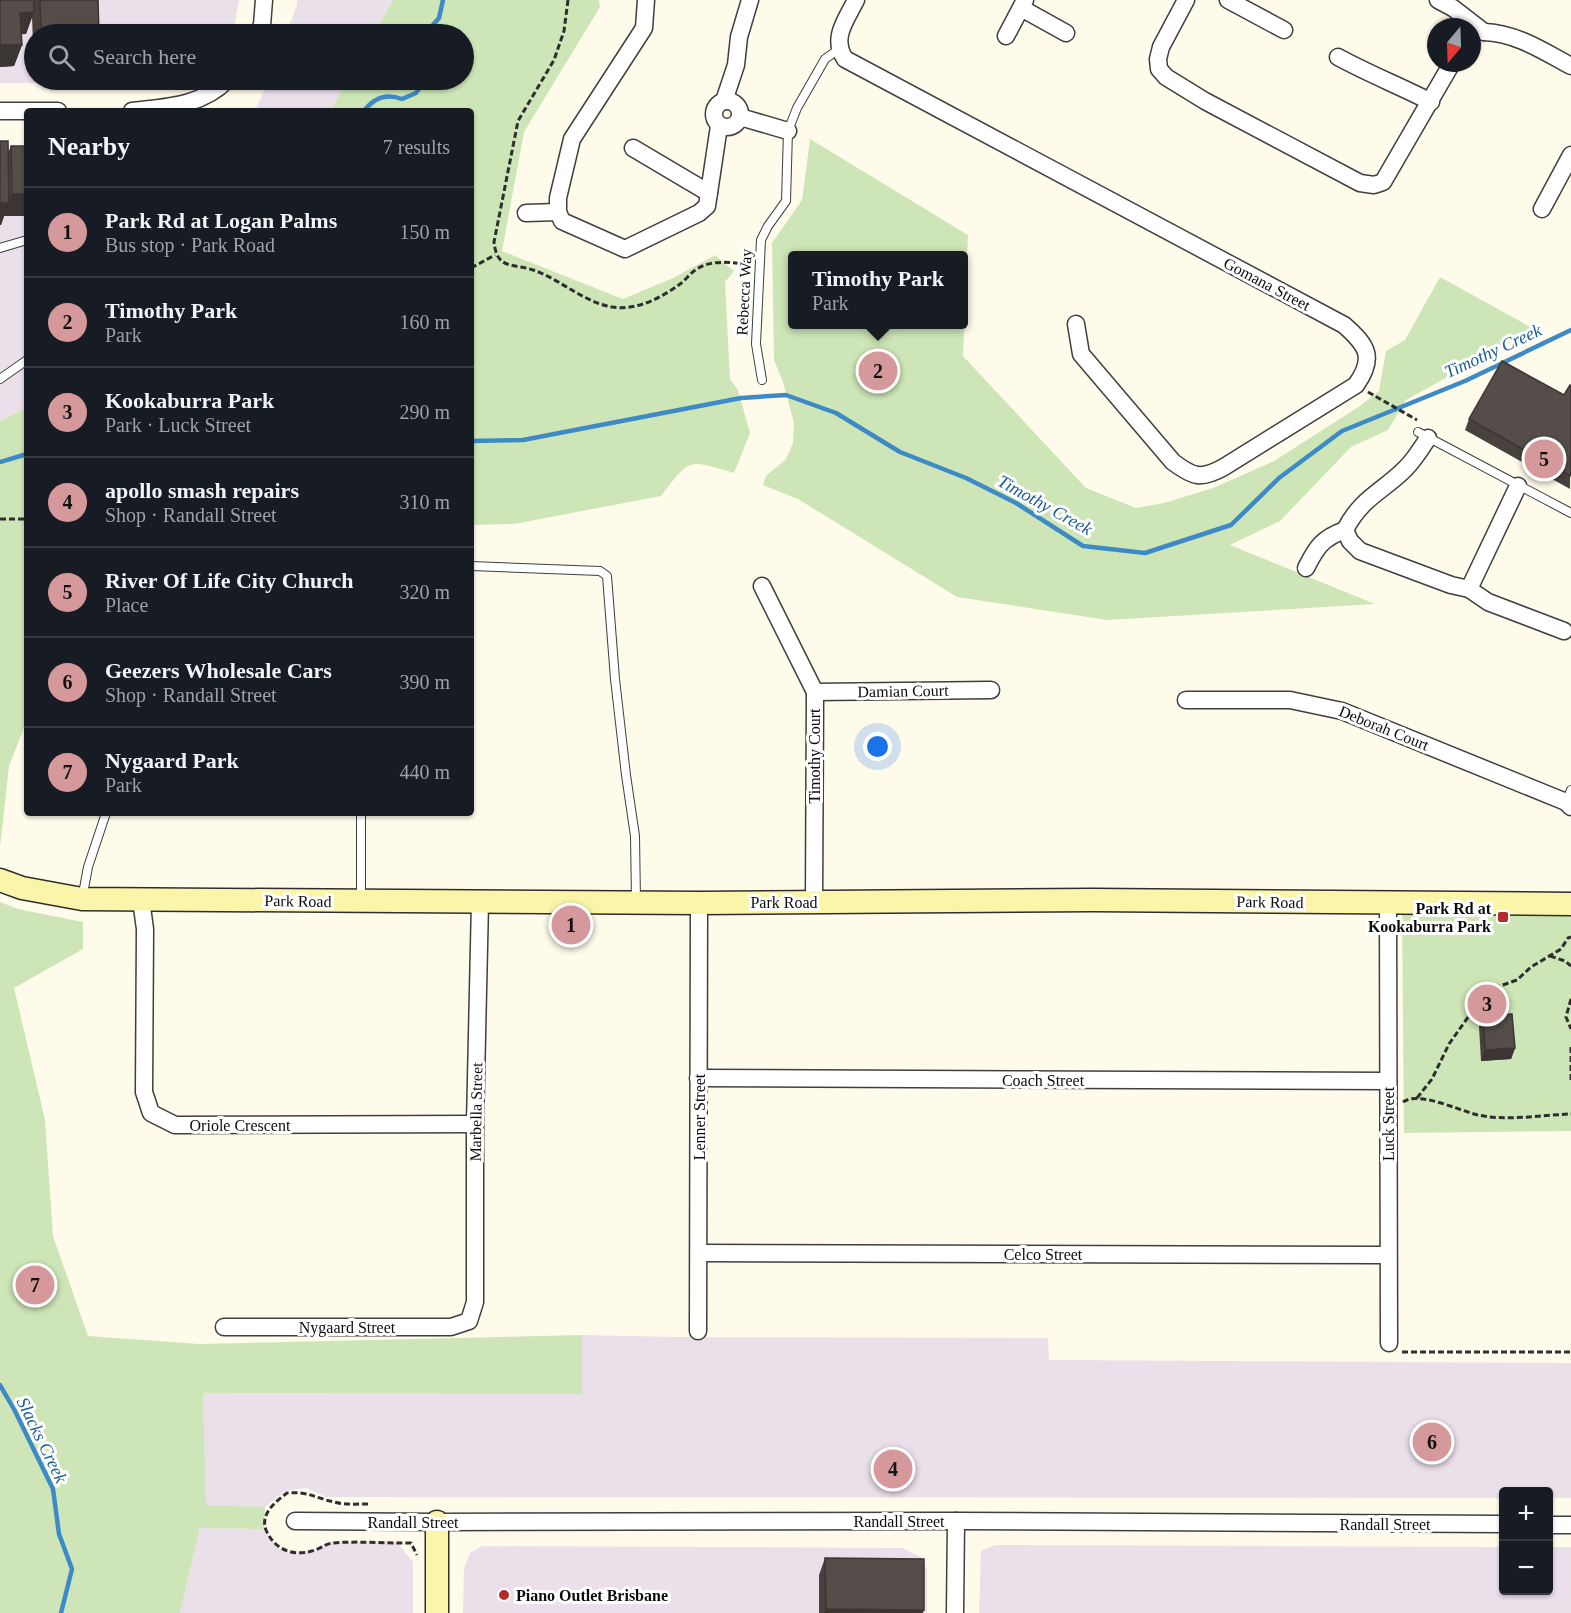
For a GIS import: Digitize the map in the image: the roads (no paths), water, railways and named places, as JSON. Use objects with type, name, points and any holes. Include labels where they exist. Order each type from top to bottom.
[{"type":"street","points":[[262,24],[264,0]]},
{"type":"street","points":[[646,0],[644,28],[572,139],[558,198],[558,212],[562,221],[625,249],[707,207],[719,126],[714,118],[714,109],[724,101],[736,65],[739,37],[750,0]]},
{"type":"street","points":[[838,49],[841,28],[856,0]]},
{"type":"street","points":[[1186,0],[1161,47],[1158,59],[1159,69],[1166,77],[1205,101],[1359,183],[1374,185],[1383,182],[1447,72]]},
{"type":"street","points":[[1228,0],[1284,30]]},
{"type":"street","points":[[1438,0],[1453,8],[1462,18]]},
{"type":"street","points":[[1006,36],[1023,4],[1066,33]]},
{"type":"street","points":[[1481,35],[1500,32],[1514,36],[1571,66]]},
{"type":"street","name":"Gomana Street","points":[[838,49],[845,59],[1344,326],[1359,338],[1367,352],[1366,370],[1356,385],[1224,467],[1209,475],[1189,474],[1173,462],[1081,354],[1076,324]]},
{"type":"street","points":[[1338,57],[1375,77],[1394,83],[1431,102]]},
{"type":"street","points":[[156,108],[180,105],[217,90]]},
{"type":"street","points":[[724,101],[737,105],[740,117]]},
{"type":"street","points":[[0,111],[24,111]]},
{"type":"street","points":[[740,117],[788,131]]},
{"type":"street","points":[[719,126],[732,127],[740,117]]},
{"type":"street","points":[[633,148],[709,193]]},
{"type":"street","points":[[1542,209],[1571,155]]},
{"type":"street","points":[[526,213],[558,212]]},
{"type":"street","points":[[1306,568],[1317,546],[1334,534],[1345,530],[1362,503],[1416,458],[1423,435]]},
{"type":"street","points":[[1469,589],[1518,486]]},
{"type":"street","points":[[1345,530],[1350,541],[1360,551],[1451,585],[1469,589],[1488,602],[1569,630]]},
{"type":"street","name":"Timothy Court","points":[[762,586],[815,692],[814,902]]},
{"type":"street","name":"Damian Court","points":[[815,692],[991,690]]},
{"type":"street","name":"Deborah Court","points":[[1186,700],[1290,699],[1318,704],[1342,711],[1569,800]]},
{"type":"street","name":"Park Road","points":[[0,880],[22,888],[82,899],[141,900],[699,903],[1094,900],[1571,904]]},
{"type":"street","name":"Oriole Crescent","points":[[141,900],[145,928],[144,1092],[151,1113],[175,1125],[475,1124]]},
{"type":"street","name":"Marbella Street","points":[[469,1321],[475,1302],[475,1124],[480,902]]},
{"type":"street","name":"Lenner Street","points":[[698,1330],[699,903]]},
{"type":"street","name":"Luck Street","points":[[1388,904],[1389,1343]]},
{"type":"street","name":"Coach Street","points":[[698,1078],[1388,1082]]},
{"type":"street","name":"Celco Street","points":[[699,1253],[1388,1255]]},
{"type":"street","name":"Nygaard Street","points":[[224,1327],[450,1327],[469,1321]]},
{"type":"street","name":"Randall Street","points":[[295,1521],[1499,1524]]},
{"type":"street","points":[[955,1613],[956,1521]]},
{"type":"street","points":[[437,1522],[437,1613]]},
{"type":"street","points":[[1553,1525],[1571,1525]]},
{"type":"lane","name":"Rebecca Way","points":[[762,380],[756,344],[761,240],[786,201],[788,131],[797,108],[825,59],[838,49]]},
{"type":"lane","points":[[0,248],[24,241]]},
{"type":"lane","points":[[0,379],[24,362]]},
{"type":"lane","points":[[1423,435],[1571,513]]},
{"type":"lane","points":[[474,566],[600,571],[607,576],[619,711],[635,836],[636,901]]},
{"type":"lane","points":[[82,899],[88,867],[105,816]]},
{"type":"lane","points":[[361,816],[361,902]]},
{"type":"waterway","name":"Slacks Creek","points":[[434,24],[439,18],[443,0]]},
{"type":"waterway","name":"Slacks Creek","points":[[367,108],[376,99],[386,96],[402,99],[418,90]]},
{"type":"waterway","name":"Timothy Creek","points":[[474,441],[523,440],[741,398],[786,395],[836,413],[900,452],[966,478],[1016,503],[1083,546],[1145,553],[1231,525],[1279,478],[1342,431],[1465,381],[1571,330]]},
{"type":"waterway","name":"Slacks Creek","points":[[0,462],[24,455]]},
{"type":"waterway","name":"Slacks Creek","points":[[0,1385],[53,1489],[59,1534],[72,1569],[61,1613]]},
{"type":"place","name":"Timothy Park","points":[[878,371]]},
{"type":"place","name":"River Of Life City Church","points":[[1544,459]]},
{"type":"place","name":"Park Rd at Kookaburra Park","points":[[1503,917]]},
{"type":"place","name":"Park Rd at Logan Palms","points":[[571,925]]},
{"type":"place","name":"Kookaburra Park","points":[[1487,1004]]},
{"type":"place","name":"Nygaard Park","points":[[35,1285]]},
{"type":"place","name":"Geezers Wholesale Cars","points":[[1432,1442]]},
{"type":"place","name":"apollo smash repairs","points":[[893,1469]]},
{"type":"place","name":"Piano Outlet Brisbane","points":[[504,1595]]}]
